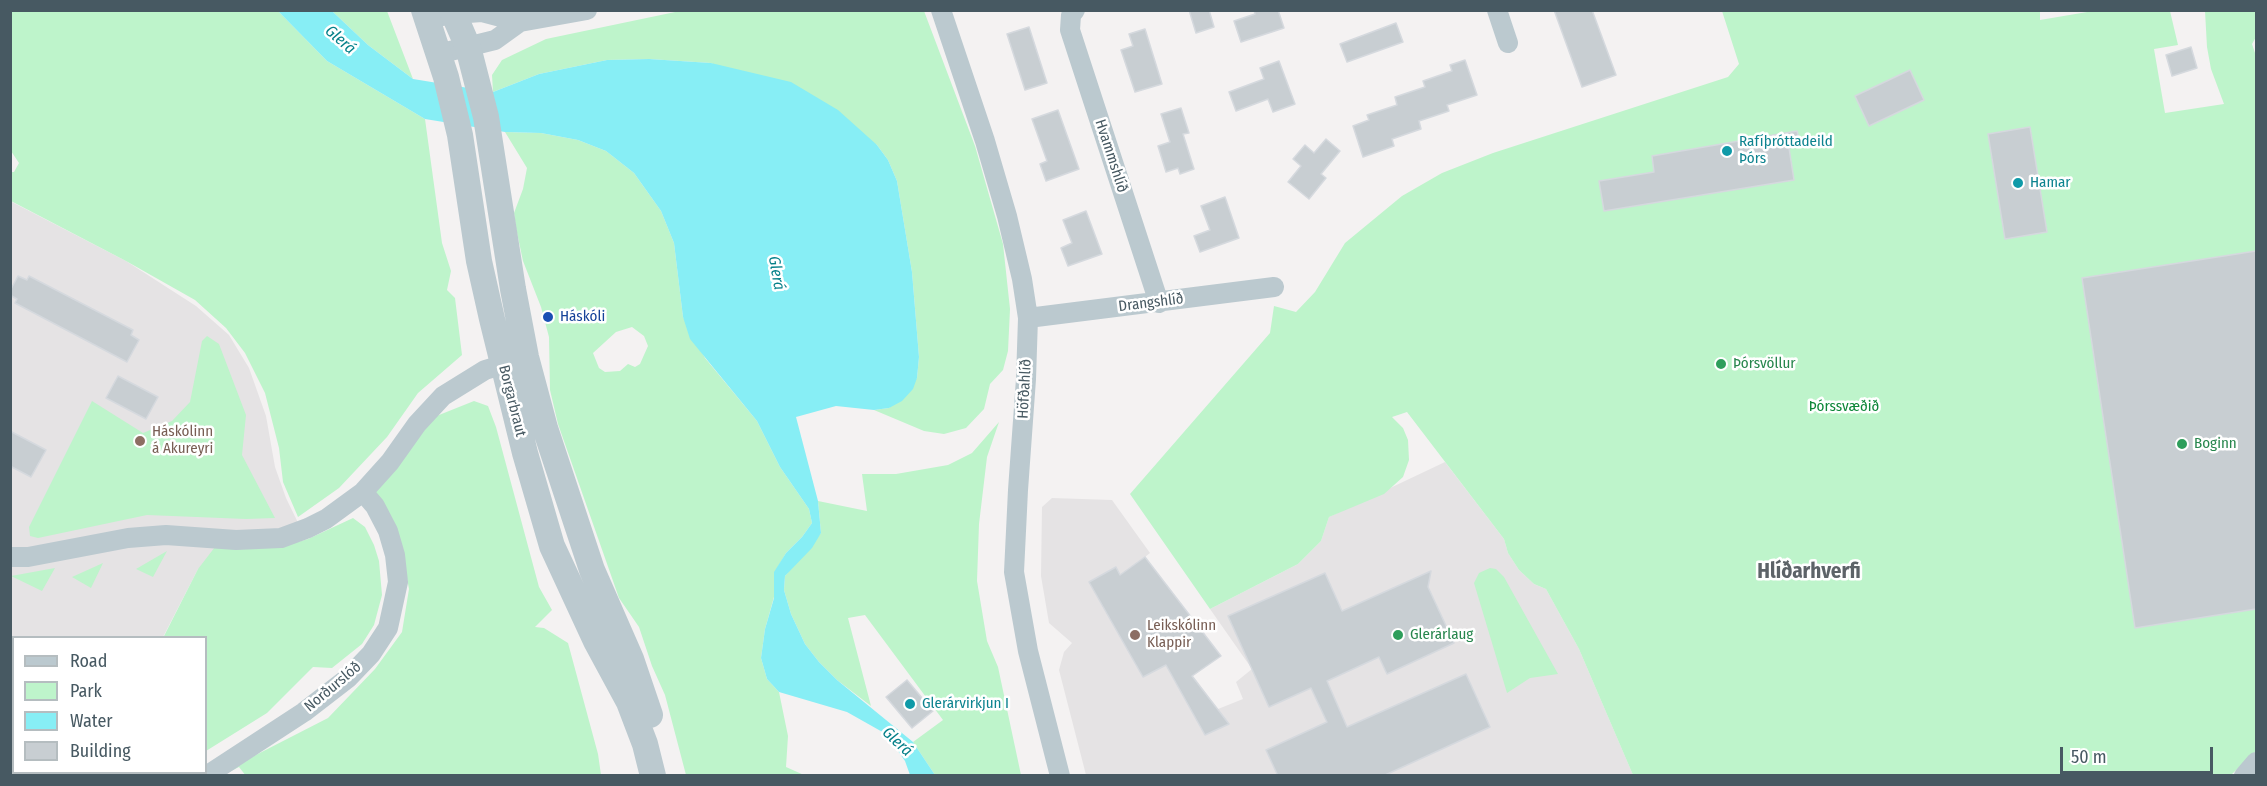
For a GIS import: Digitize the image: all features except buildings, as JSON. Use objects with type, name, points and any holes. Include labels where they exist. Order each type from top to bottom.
[{"type":"street","points":[[425,15],[482,12],[520,22],[587,10]]},
{"type":"street","name":"Höfðahlíð","points":[[941,10],[985,141],[1007,216],[1022,279],[1028,318],[1014,572],[1028,651],[1060,776]]},
{"type":"street","name":"Hvammshlíð","points":[[1075,10],[1071,15],[1070,30],[1158,303]]},
{"type":"street","points":[[1497,10],[1508,43]]},
{"type":"street","name":"Borgarbraut","points":[[453,12],[468,47],[486,117],[513,289],[514,361],[525,453],[552,546],[596,641],[629,702],[645,744],[653,776]]},
{"type":"street","name":"Borgarbraut","points":[[425,15],[442,66],[460,135],[479,261],[514,361],[545,428],[592,570],[631,659],[654,726],[666,776]]},
{"type":"street","points":[[442,66],[468,47],[495,40],[520,22]]},
{"type":"street","name":"Drangshlíð","points":[[1028,318],[1275,287]]},
{"type":"street","points":[[10,557],[28,557],[128,538],[166,535],[236,540],[281,538],[308,528],[326,519],[363,492],[390,462],[417,424],[443,396],[485,369],[514,361]]},
{"type":"street","name":"Norðurslóð","points":[[206,776],[304,712],[348,678],[371,654],[388,628],[398,582],[395,555],[388,531],[375,506],[363,492]]},
{"type":"street","points":[[2244,776],[2256,762]]},
{"type":"shaded area","name":"Háskólinn á Akureyri","points":[[10,201],[126,261],[196,306],[229,335],[249,368],[266,416],[275,467],[286,498],[308,539],[198,569],[164,636],[12,636],[11,727]]},
{"type":"shaded area","points":[[1445,462],[1504,539],[1508,553],[1519,570],[1534,584],[1546,589],[1579,649],[1633,775],[1086,775],[1059,670],[1064,652],[1072,643],[1049,623],[1041,576],[1042,507],[1052,498],[1112,500],[1150,553],[1145,557],[1221,656],[1193,676],[1218,709],[1243,699],[1236,682],[1252,669],[1210,609],[1298,564],[1321,541],[1329,517]]},
{"type":"green space","name":"Þórssvæðið","points":[[2040,10],[2040,20],[2093,11],[2170,11],[2178,45],[2154,49],[2165,113],[2224,104],[2211,69],[2205,11],[2256,11],[2256,37],[2252,44],[2256,56],[2256,751],[2231,775],[1633,775],[1579,649],[1546,589],[1534,584],[1519,570],[1508,553],[1504,539],[1407,412],[1392,417],[1403,428],[1408,440],[1409,460],[1403,477],[1384,494],[1329,517],[1321,541],[1298,564],[1210,609],[1130,494],[1270,333],[1274,306],[1296,312],[1315,292],[1345,243],[1402,196],[1442,173],[1493,153],[1728,77],[1739,64],[1722,11]]},
{"type":"green space","points":[[10,11],[278,11],[327,61],[425,119],[442,243],[451,271],[447,290],[455,298],[462,355],[418,393],[387,437],[339,488],[298,517],[283,482],[279,448],[265,393],[245,353],[226,328],[195,300],[11,201],[11,172],[14,172],[19,163],[11,151]]},
{"type":"green space","points":[[332,11],[387,11],[413,79],[368,45]]},
{"type":"green space","points":[[680,11],[924,11],[975,146],[1003,244],[1010,309],[1008,351],[1003,370],[990,384],[984,409],[966,428],[944,434],[924,431],[874,410],[889,408],[917,378],[919,357],[912,272],[897,181],[888,160],[877,145],[711,63],[649,59],[607,60],[539,74],[493,92],[492,75],[502,60],[546,39]]},
{"type":"green space","points":[[505,132],[541,133],[578,140],[606,151],[634,173],[661,211],[674,243],[683,317],[705,358],[757,421],[780,467],[809,509],[812,523],[786,553],[775,572],[774,597],[765,629],[761,658],[767,679],[779,692],[788,736],[786,767],[804,775],[686,775],[665,695],[639,627],[619,598],[558,424],[550,390],[549,337],[541,307],[523,261],[514,213],[523,189],[527,168]],"holes":[[[632,327],[644,336],[648,346],[640,364],[635,367],[628,364],[620,371],[605,372],[599,368],[593,353],[616,332]]]},
{"type":"green space","points":[[207,336],[219,344],[246,415],[242,455],[275,518],[147,515],[38,538],[30,536],[29,527],[92,401],[143,433],[172,421],[190,402],[202,341]]},
{"type":"green space","points":[[474,401],[488,406],[496,427],[539,587],[552,610],[535,627],[544,628],[568,643],[598,754],[601,775],[246,776],[239,767],[221,776],[248,759],[328,718],[375,669],[402,632],[409,589],[401,547],[375,492],[424,421]]},
{"type":"green space","points":[[999,422],[987,457],[979,524],[977,581],[987,641],[998,667],[1021,775],[935,775],[913,742],[943,720],[865,615],[848,618],[871,706],[837,680],[805,644],[791,614],[784,590],[785,576],[821,533],[818,501],[867,511],[862,474],[896,474],[948,465],[972,453]]},
{"type":"green space","points":[[353,518],[365,527],[379,561],[382,595],[374,625],[362,644],[332,668],[313,667],[267,713],[207,750],[207,636],[164,636],[198,569],[215,547],[277,548],[308,539]]},
{"type":"green space","points":[[167,551],[153,577],[136,569]]},
{"type":"green space","points":[[103,563],[91,588],[72,577]]},
{"type":"green space","points":[[55,568],[42,591],[11,576]]},
{"type":"green space","points":[[1490,568],[1496,569],[1504,577],[1558,674],[1530,678],[1507,693],[1474,583],[1479,573]]},
{"type":"green space","points":[[11,727],[12,774],[170,774],[167,776],[11,775]]},
{"type":"water","name":"Glerá","points":[[278,11],[332,11],[368,45],[413,79],[493,92],[539,74],[607,60],[649,59],[711,63],[791,82],[838,110],[877,145],[888,160],[897,181],[912,272],[919,357],[917,378],[913,389],[902,401],[889,408],[874,410],[836,406],[796,417],[818,501],[821,533],[812,548],[785,576],[784,590],[791,614],[805,644],[819,662],[837,680],[913,742],[935,775],[910,775],[905,761],[886,734],[847,712],[779,692],[767,679],[761,658],[765,629],[774,598],[774,572],[786,553],[812,523],[809,509],[780,467],[757,421],[690,339],[683,317],[674,243],[661,211],[634,173],[606,151],[578,140],[541,133],[505,132],[425,119],[327,61]]},
{"type":"place","name":"Rafíþróttadeild Þórs","points":[[1727,151]]},
{"type":"place","name":"Hamar","points":[[2018,183]]},
{"type":"place","name":"Háskóli","points":[[548,317]]},
{"type":"place","name":"Þórsvöllur","points":[[1721,364]]},
{"type":"place","name":"Háskólinn á Akureyri","points":[[140,441]]},
{"type":"place","name":"Boginn","points":[[2182,444]]},
{"type":"place","name":"Leikskólinn Klappir","points":[[1135,635]]},
{"type":"place","name":"Glerárlaug","points":[[1398,635]]},
{"type":"place","name":"Glerárvirkjun I","points":[[910,704]]},
{"type":"district","name":"Hlíðarhverfi","points":[[1809,572]]}]
